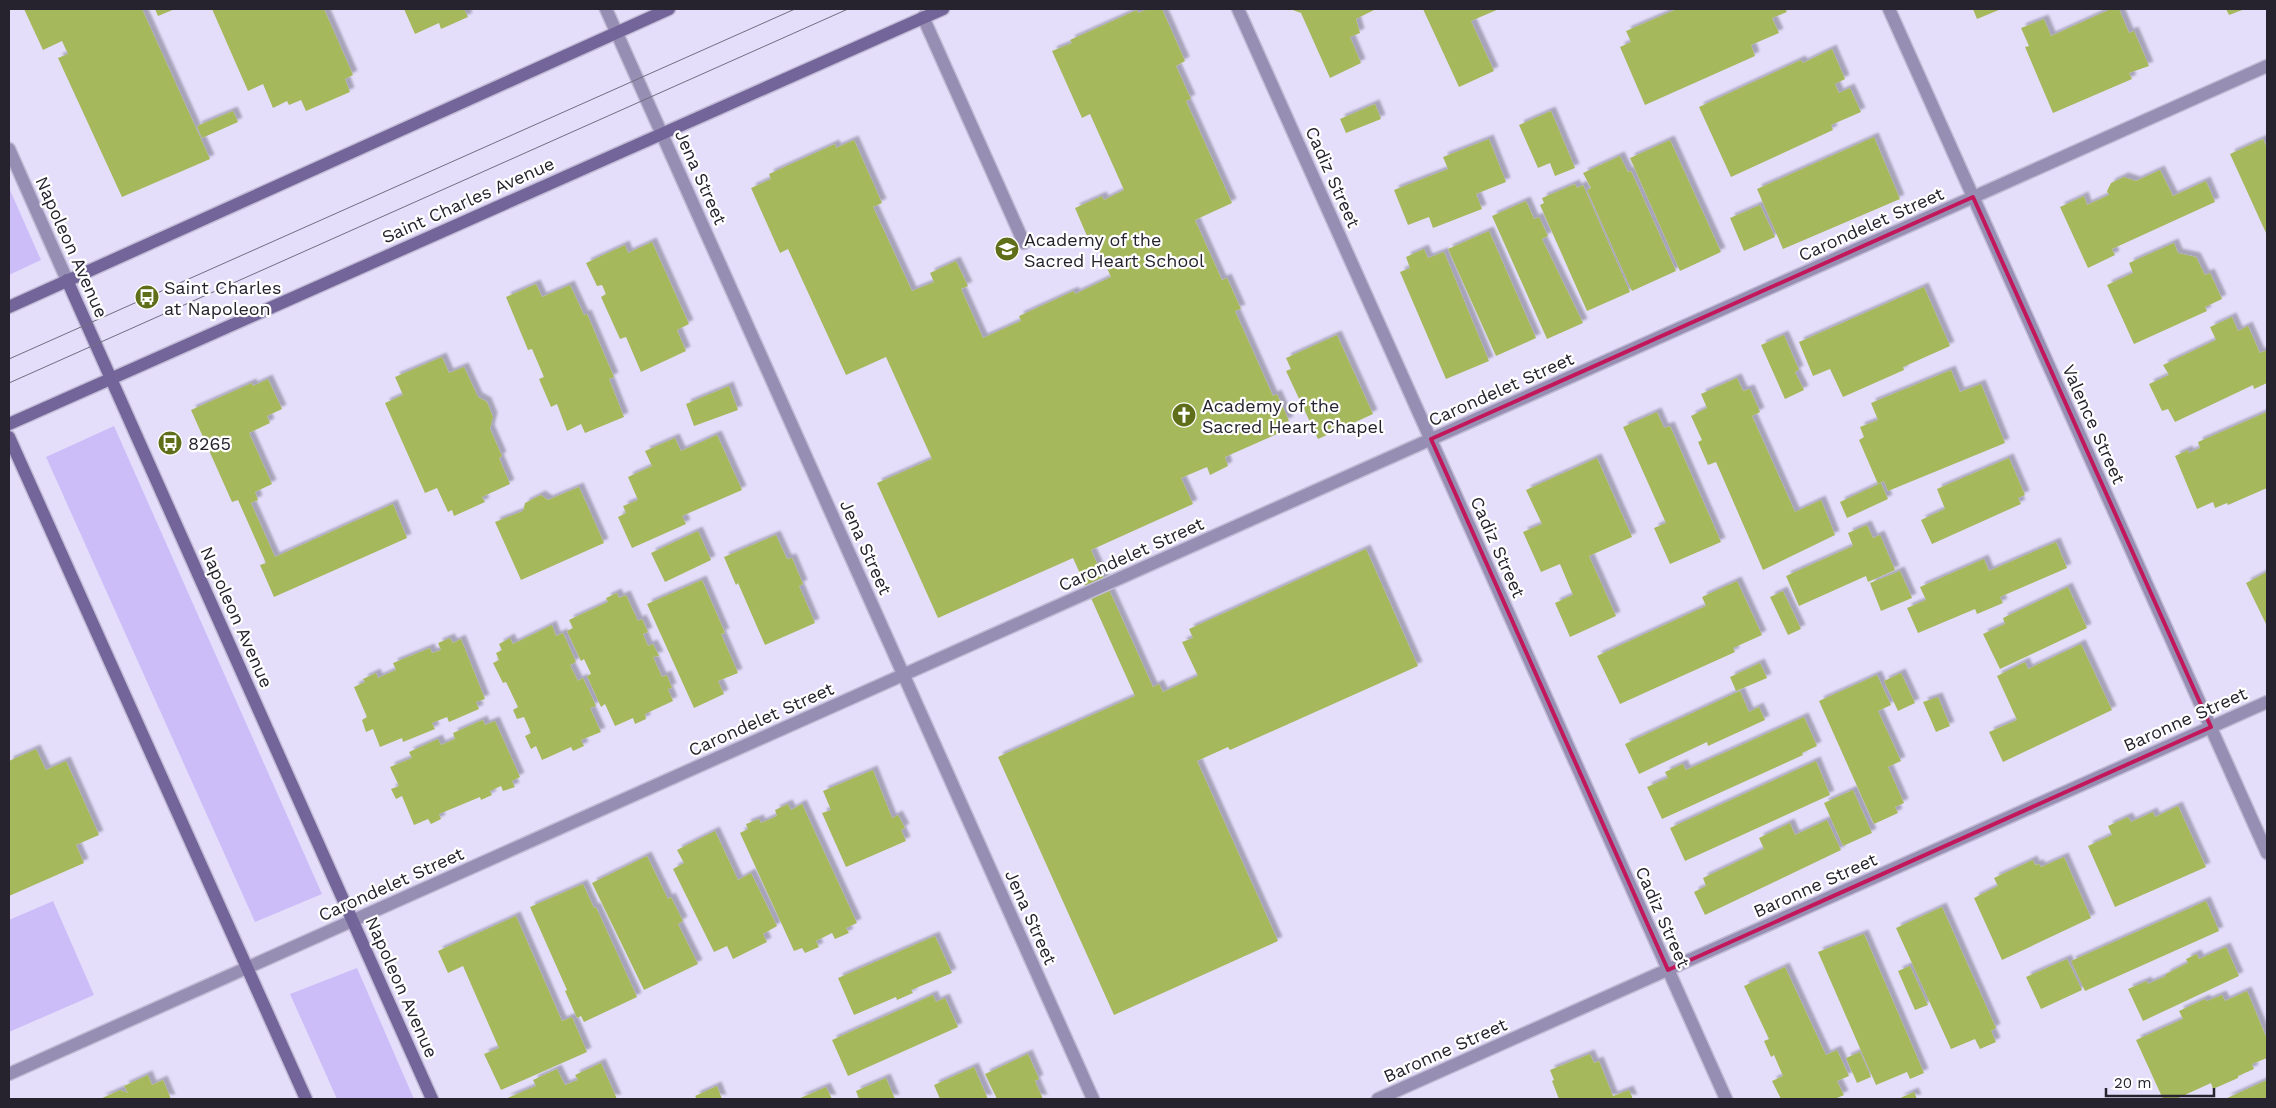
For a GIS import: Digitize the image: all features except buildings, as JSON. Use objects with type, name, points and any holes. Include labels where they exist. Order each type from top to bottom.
[{"type":"main road","points":[[9,307],[669,9]]},
{"type":"main road","name":"Saint Charles Avenue","points":[[9,424],[943,9]]},
{"type":"main road","name":"Napoleon Avenue","points":[[68,280],[432,1099]]},
{"type":"main road","points":[[9,437],[306,1099]]},
{"type":"street","name":"Jena Street","points":[[606,9],[1094,1099]]},
{"type":"street","name":"Cadiz Street","points":[[1238,9],[1726,1099]]},
{"type":"street","name":"Valence Street","points":[[1889,9],[2267,853]]},
{"type":"street","points":[[923,18],[1024,243]]},
{"type":"street","name":"Carondelet Street","points":[[9,1074],[2267,66]]},
{"type":"street","name":"Napoleon Avenue","points":[[9,149],[68,280]]},
{"type":"street","name":"Baronne Street","points":[[1378,1099],[2267,702]]},
{"type":"highlighted area","points":[[1973,197],[2211,727],[1668,970],[1431,439]]},
{"type":"shaded area","points":[[9,188],[41,260],[9,275]]},
{"type":"shaded area","points":[[114,426],[322,894],[255,922],[46,457]]},
{"type":"shaded area","points":[[53,901],[94,995],[9,1032],[9,920]]},
{"type":"shaded area","points":[[357,968],[414,1099],[337,1099],[290,994]]},
{"type":"tram line","points":[[9,359],[795,9]]},
{"type":"tram line","points":[[9,383],[848,9]]},
{"type":"place","name":"Academy of the Sacred Heart School","points":[[1007,249]]},
{"type":"place","name":"Saint Charles at Napoleon","points":[[147,297]]},
{"type":"place","name":"Academy of the Sacred Heart Chapel","points":[[1184,415]]},
{"type":"place","name":"8265","points":[[170,443]]}]
